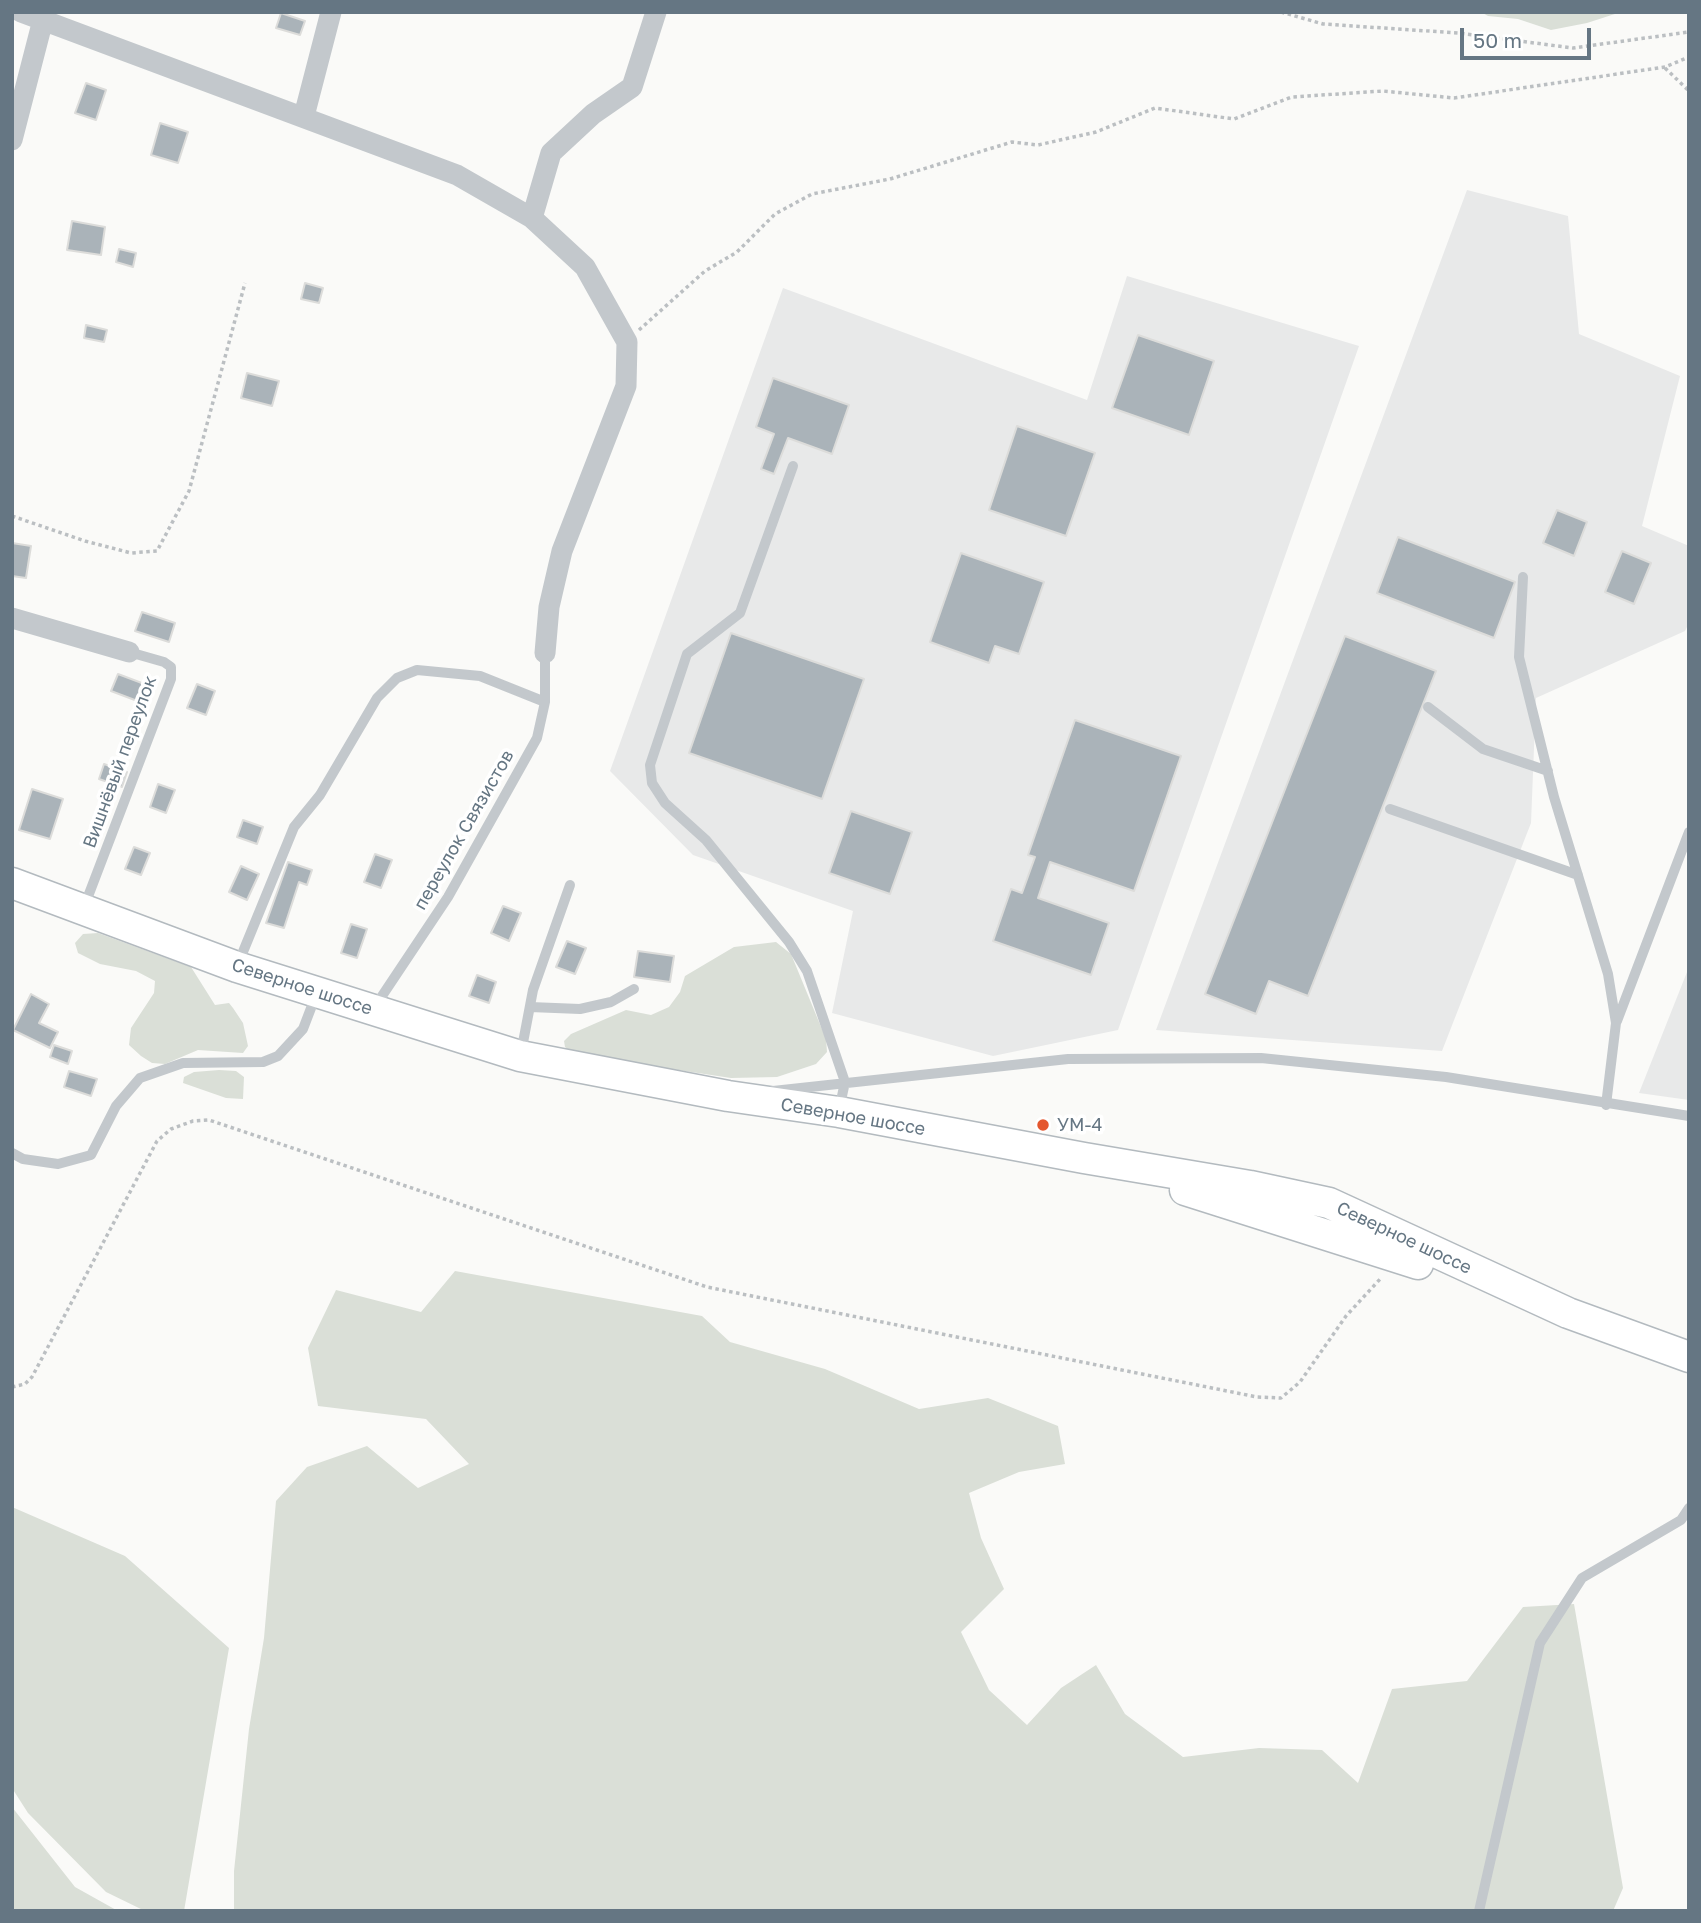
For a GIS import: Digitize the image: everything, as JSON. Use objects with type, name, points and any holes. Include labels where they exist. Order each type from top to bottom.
[{"type":"main road","name":"Северное шоссе","points":[[12,883],[237,967],[520,1056],[728,1096],[839,1112],[1084,1158],[1250,1185],[1329,1203],[1568,1313],[1689,1357]]},
{"type":"main road","points":[[1084,1158],[1568,1313]]},
{"type":"street","points":[[21,12],[43,16],[457,175],[532,218],[584,267],[627,342],[626,386],[562,551],[550,607],[545,653]]},
{"type":"street","points":[[304,116],[331,12]]},
{"type":"street","points":[[532,218],[551,153],[593,114],[632,87],[656,12]]},
{"type":"street","points":[[12,140],[43,16]]},
{"type":"street","points":[[12,618],[130,652]]},
{"type":"lane","points":[[793,466],[740,613],[687,654],[650,765],[652,783],[665,803],[706,840],[789,942],[807,971],[845,1082],[839,1112]]},
{"type":"lane","points":[[1523,577],[1519,657],[1548,771],[1608,974],[1616,1023]]},
{"type":"lane","name":"Вишнёвый переулок","points":[[83,910],[171,679],[171,667],[164,662],[130,652]]},
{"type":"lane","name":"переулок Связистов","points":[[372,1010],[448,897],[516,780],[537,738],[545,702],[545,653]]},
{"type":"lane","points":[[237,967],[294,827],[320,795],[376,698],[397,678],[417,670],[480,676],[545,702]]},
{"type":"lane","points":[[1429,707],[1483,749],[1548,771]]},
{"type":"lane","points":[[1390,809],[1578,875]]},
{"type":"lane","points":[[1606,1105],[1616,1023],[1689,832]]},
{"type":"lane","points":[[520,1056],[530,1007],[570,886]]},
{"type":"lane","points":[[530,1007],[580,1009],[611,1002],[634,989]]},
{"type":"lane","points":[[12,1153],[23,1159],[58,1164],[92,1155],[116,1106],[140,1078],[183,1063],[263,1062],[278,1056],[303,1029],[318,992]]},
{"type":"lane","points":[[728,1096],[1068,1059],[1261,1058],[1446,1077],[1606,1105],[1689,1116]]},
{"type":"lane","points":[[1479,1911],[1540,1643],[1582,1578],[1681,1520],[1689,1508]]},
{"type":"path","points":[[1281,12],[1323,24],[1458,33],[1573,48],[1689,32]]},
{"type":"path","points":[[627,342],[705,271],[737,253],[775,214],[812,194],[890,179],[1012,142],[1038,145],[1096,132],[1155,108],[1234,119],[1292,97],[1383,92],[1454,98],[1665,67],[1689,57]]},
{"type":"path","points":[[1665,67],[1689,91]]},
{"type":"path","points":[[12,516],[85,541],[131,553],[157,551],[189,491],[245,283]]},
{"type":"path","points":[[1689,725],[1689,777]]},
{"type":"path","points":[[12,1387],[25,1384],[32,1377],[158,1141],[171,1129],[193,1121],[209,1120],[706,1287],[1257,1397],[1281,1398],[1300,1382],[1355,1306],[1382,1278],[1412,1262]]},
{"type":"shaded area","points":[[1481,12],[1621,12],[1587,23],[1551,30],[1518,19],[1488,16]]},
{"type":"shaded area","points":[[1467,190],[1568,216],[1579,334],[1680,376],[1642,526],[1689,546],[1689,623],[1685,631],[1536,698],[1531,823],[1442,1051],[1156,1030]]},
{"type":"shaded area","points":[[1127,276],[1359,346],[1118,1030],[993,1056],[832,1013],[853,911],[693,855],[610,771],[783,288],[1087,400]]},
{"type":"shaded area","points":[[98,933],[191,967],[215,1005],[229,1003],[243,1023],[248,1046],[243,1053],[198,1050],[165,1064],[152,1063],[141,1056],[129,1045],[131,1028],[154,993],[155,981],[136,971],[100,964],[78,953],[75,943],[83,934]]},
{"type":"shaded area","points":[[776,942],[791,954],[826,1039],[827,1052],[816,1064],[777,1077],[731,1078],[573,1054],[565,1047],[564,1041],[571,1034],[626,1010],[651,1015],[669,1007],[680,992],[685,976],[734,947]]},
{"type":"shaded area","points":[[1689,967],[1689,1100],[1639,1093]]},
{"type":"shaded area","points":[[236,1071],[244,1077],[243,1099],[226,1098],[183,1083],[184,1077],[194,1072]]},
{"type":"shaded area","points":[[455,1271],[702,1316],[730,1342],[825,1369],[919,1409],[988,1398],[1058,1426],[1065,1464],[1019,1472],[969,1493],[981,1538],[1004,1589],[961,1632],[989,1690],[1027,1725],[1061,1688],[1096,1665],[1125,1714],[1183,1757],[1259,1748],[1322,1750],[1358,1783],[1392,1689],[1467,1681],[1523,1607],[1574,1604],[1623,1888],[1613,1911],[234,1911],[234,1871],[249,1729],[264,1638],[276,1501],[307,1467],[367,1446],[418,1488],[469,1464],[426,1419],[318,1406],[308,1348],[336,1290],[421,1312]]},
{"type":"shaded area","points":[[12,1507],[125,1556],[229,1648],[184,1911],[145,1911],[106,1892],[28,1813],[12,1788]]},
{"type":"shaded area","points":[[12,1807],[75,1887],[118,1911],[12,1911]]},
{"type":"building","points":[[281,13],[305,21],[300,35],[276,28]]},
{"type":"building","points":[[86,83],[106,90],[96,120],[75,113]]},
{"type":"building","points":[[160,123],[188,132],[178,163],[151,155]]},
{"type":"building","points":[[72,221],[105,227],[101,255],[67,250]]},
{"type":"building","points":[[119,249],[136,253],[133,267],[116,262]]},
{"type":"building","points":[[305,283],[323,288],[319,303],[301,299]]},
{"type":"building","points":[[86,325],[107,330],[104,342],[84,338]]},
{"type":"building","points":[[1138,335],[1214,361],[1189,435],[1112,408]]},
{"type":"building","points":[[247,373],[279,381],[272,406],[241,398]]},
{"type":"building","points":[[773,378],[849,405],[832,454],[788,438],[774,474],[761,469],[774,434],[756,427]]},
{"type":"building","points":[[1017,426],[1095,453],[1066,536],[989,510]]},
{"type":"building","points":[[1557,510],[1587,522],[1574,556],[1543,543]]},
{"type":"building","points":[[1398,537],[1515,582],[1494,638],[1377,593]]},
{"type":"building","points":[[12,543],[31,546],[26,578],[12,576]]},
{"type":"building","points":[[1622,551],[1651,563],[1634,604],[1605,592]]},
{"type":"building","points":[[961,553],[1044,582],[1019,654],[995,646],[989,663],[930,642]]},
{"type":"building","points":[[142,612],[175,623],[169,642],[135,631]]},
{"type":"building","points":[[731,633],[864,679],[822,799],[689,753]]},
{"type":"building","points":[[1345,636],[1436,671],[1308,996],[1269,981],[1256,1014],[1205,994]]},
{"type":"building","points":[[118,674],[147,685],[140,702],[111,691]]},
{"type":"building","points":[[197,684],[215,691],[206,715],[187,708]]},
{"type":"building","points":[[1075,720],[1181,756],[1134,891],[1050,862],[1038,898],[1109,923],[1091,975],[993,941],[1011,889],[1022,893],[1035,857],[1028,855]]},
{"type":"building","points":[[104,764],[127,772],[122,787],[99,779]]},
{"type":"building","points":[[158,784],[175,790],[166,813],[150,807]]},
{"type":"building","points":[[32,789],[63,799],[50,839],[19,830]]},
{"type":"building","points":[[851,811],[912,832],[890,894],[829,873]]},
{"type":"building","points":[[243,820],[263,827],[257,844],[237,837]]},
{"type":"building","points":[[134,847],[150,853],[141,875],[125,869]]},
{"type":"building","points":[[375,854],[392,860],[381,888],[364,882]]},
{"type":"building","points":[[288,862],[312,870],[307,885],[299,882],[284,928],[266,923]]},
{"type":"building","points":[[241,866],[259,874],[247,900],[229,892]]},
{"type":"building","points":[[503,906],[521,913],[509,941],[491,933]]},
{"type":"building","points":[[351,924],[367,929],[357,958],[341,953]]},
{"type":"building","points":[[567,941],[586,948],[575,974],[556,967]]},
{"type":"building","points":[[638,951],[674,956],[670,982],[634,977]]},
{"type":"building","points":[[477,975],[496,982],[489,1003],[469,996]]},
{"type":"building","points":[[31,994],[49,1004],[39,1023],[58,1032],[50,1048],[13,1030]]},
{"type":"building","points":[[54,1045],[72,1051],[68,1064],[50,1057]]},
{"type":"building","points":[[69,1071],[97,1079],[91,1096],[64,1087]]},
{"type":"place","name":"УМ-4","points":[[1043,1125]]}]
